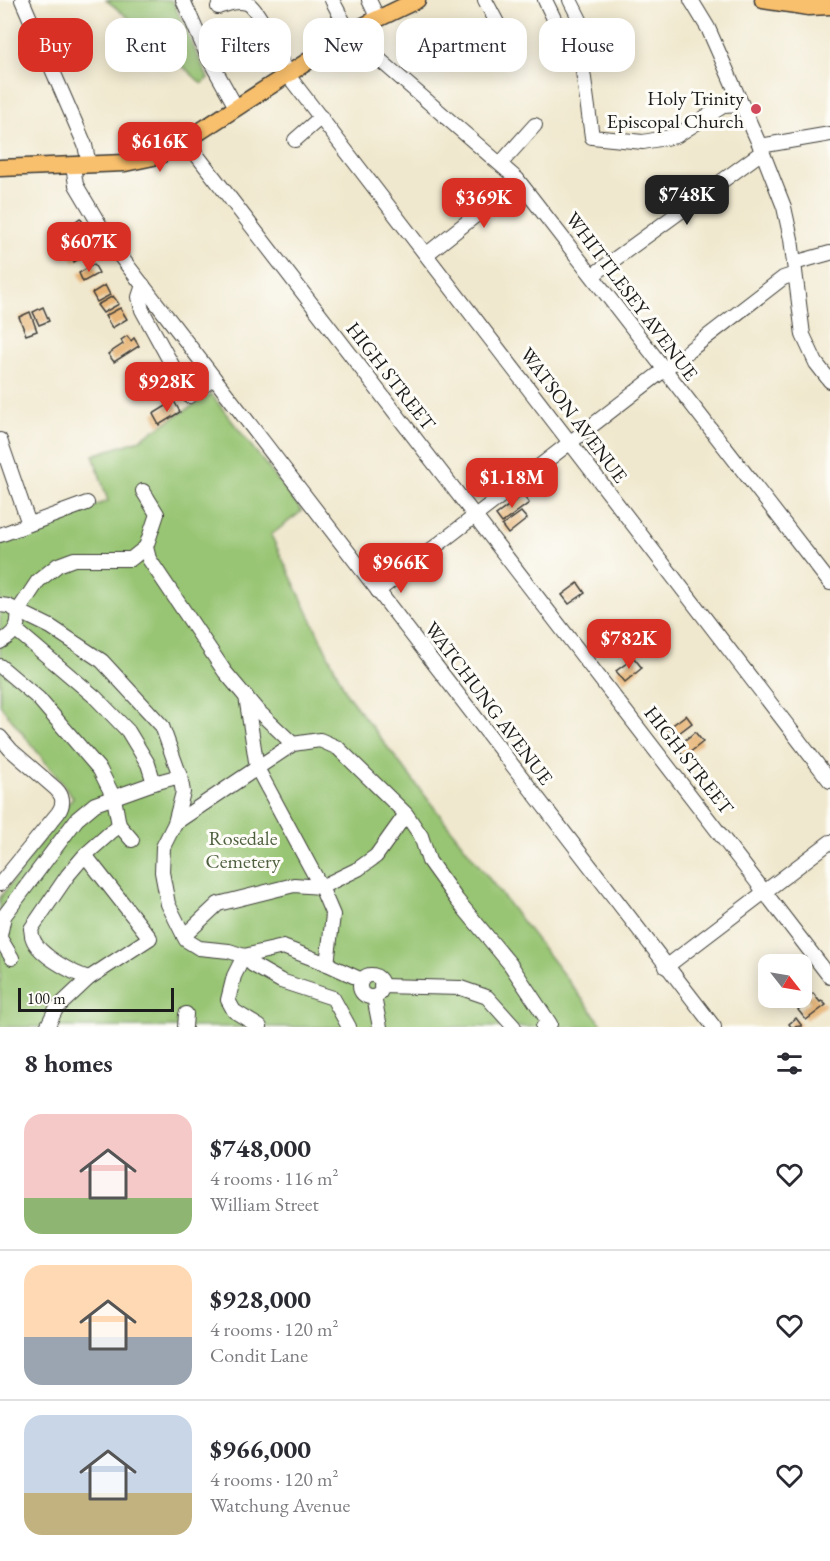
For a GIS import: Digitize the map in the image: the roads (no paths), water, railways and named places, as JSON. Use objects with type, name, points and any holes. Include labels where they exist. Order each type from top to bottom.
[{"type":"main road","points":[[380,18],[417,0]]},
{"type":"main road","points":[[763,0],[809,7],[830,6]]},
{"type":"main road","points":[[0,168],[125,163],[168,152],[303,64]]},
{"type":"street","name":"WATCHUNG AVENUE","points":[[22,0],[85,145],[76,185],[100,228],[714,1027]]},
{"type":"street","points":[[183,0],[208,57],[236,107]]},
{"type":"street","points":[[332,0],[342,18]]},
{"type":"street","points":[[369,0],[378,18]]},
{"type":"street","points":[[485,0],[495,18]]},
{"type":"street","points":[[545,0],[554,18]]},
{"type":"street","points":[[570,0],[579,18]]},
{"type":"street","points":[[691,0],[702,16],[742,105],[784,207],[791,239],[803,335],[816,363],[830,381]]},
{"type":"street","points":[[702,16],[704,0]]},
{"type":"street","name":"WATSON AVENUE","points":[[218,7],[237,2],[245,2],[253,7],[287,74],[830,781]]},
{"type":"street","name":"WHITTLESEY AVENUE","points":[[384,63],[517,179],[830,584]]},
{"type":"street","points":[[583,72],[592,137],[643,142],[676,136],[723,106],[742,105]]},
{"type":"street","points":[[295,140],[321,117]]},
{"type":"street","points":[[501,164],[535,125]]},
{"type":"street","points":[[593,275],[761,149],[830,134]]},
{"type":"street","name":"HIGH STREET","points":[[186,141],[830,977]]},
{"type":"street","points":[[427,254],[510,188],[517,179]]},
{"type":"street","points":[[378,591],[795,268],[830,253]]},
{"type":"street","points":[[143,285],[139,297],[142,310],[189,396],[214,378]]},
{"type":"street","points":[[0,440],[29,524]]},
{"type":"street","points":[[143,491],[157,514],[146,547],[149,559],[225,672],[293,744]]},
{"type":"street","points":[[0,535],[87,502]]},
{"type":"street","points":[[0,642],[16,630],[19,621],[18,611],[38,581],[58,565],[74,559],[131,559],[146,547]]},
{"type":"street","points":[[0,605],[51,627],[102,661],[162,726],[180,776],[183,792],[175,823],[163,847],[162,872],[168,904],[186,940],[199,948],[229,951],[244,956],[253,965],[281,981],[333,998],[349,1027]]},
{"type":"street","points":[[16,630],[72,675],[128,731],[148,764],[154,783]]},
{"type":"street","points":[[0,666],[38,698],[100,770],[114,798],[119,825],[132,840]]},
{"type":"street","points":[[246,696],[256,768],[321,887],[333,915],[327,964]]},
{"type":"street","points":[[0,737],[11,750],[60,793],[63,802],[58,813],[0,884]]},
{"type":"street","points":[[175,823],[293,744],[320,740],[338,748],[406,814],[421,836],[429,861],[457,900],[510,964],[548,1026]]},
{"type":"street","points":[[12,958],[0,937],[4,916],[77,819],[95,804],[180,776]]},
{"type":"street","points":[[184,936],[218,904],[294,885],[321,887],[358,869],[376,856],[406,814]]},
{"type":"street","points":[[89,978],[54,961],[33,939],[32,929],[68,875],[85,855],[119,825]]},
{"type":"street","points":[[666,967],[830,842]]},
{"type":"street","points":[[47,1027],[56,1010],[89,978],[150,938],[85,855]]},
{"type":"street","points":[[244,956],[283,947],[362,980],[368,976],[375,977],[380,1027]]},
{"type":"street","points":[[244,956],[234,976],[228,1000],[234,1011],[260,1027]]},
{"type":"street","points":[[377,991],[461,988],[487,997],[514,1027]]},
{"type":"place","name":"Holy Trinity Episcopal Church","points":[[756,109]]},
{"type":"park label","name":"Rosedale Cemetery","points":[[243,850]]}]
